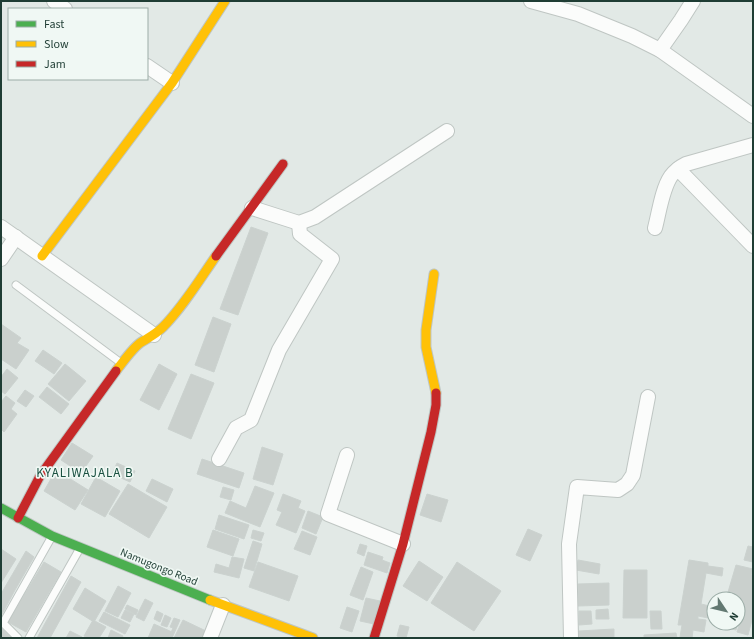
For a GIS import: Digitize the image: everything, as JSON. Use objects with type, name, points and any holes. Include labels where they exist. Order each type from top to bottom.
[{"type":"street","points":[[54,1],[64,8]]},
{"type":"street","points":[[42,256],[172,83],[225,1]]},
{"type":"street","points":[[531,1],[578,14],[632,36],[660,50],[753,116]]},
{"type":"street","points":[[660,50],[693,1]]},
{"type":"street","points":[[148,67],[172,83]]},
{"type":"street","points":[[252,208],[299,223],[315,217],[447,131]]},
{"type":"street","points":[[655,228],[665,188],[671,176],[678,169],[686,164],[753,145]]},
{"type":"street","points":[[18,518],[40,476],[122,363],[139,344],[154,335],[177,311],[284,164]]},
{"type":"street","points":[[678,169],[753,246]]},
{"type":"street","points":[[219,460],[236,428],[251,420],[279,350],[332,259],[300,234],[299,223]]},
{"type":"street","points":[[1,227],[154,335]]},
{"type":"street","points":[[1,259],[16,237]]},
{"type":"street","points":[[374,638],[403,544],[436,405],[436,392],[426,347],[426,330],[434,274]]},
{"type":"street","points":[[571,638],[568,544],[577,487],[618,490],[628,484],[633,475],[648,397]]},
{"type":"street","points":[[347,455],[328,514],[403,544]]},
{"type":"street","name":"Namugongo Road","points":[[1,508],[52,536],[80,548],[223,605],[312,638]]},
{"type":"street","points":[[210,638],[223,605]]},
{"type":"lane","points":[[16,285],[122,363]]},
{"type":"lane","points":[[18,638],[2,623],[52,536]]},
{"type":"lane","points":[[29,638],[80,548]]},
{"type":"building","points":[[251,227],[268,233],[238,315],[220,309]]},
{"type":"building","points":[[213,317],[231,324],[214,372],[195,365]]},
{"type":"building","points":[[1,324],[21,338],[17,343],[29,350],[16,369],[1,359]]},
{"type":"building","points":[[43,350],[62,363],[54,374],[35,361]]},
{"type":"building","points":[[65,364],[86,381],[69,401],[48,384]]},
{"type":"building","points":[[159,364],[177,374],[159,410],[140,400]]},
{"type":"building","points":[[7,369],[18,378],[5,394],[1,391],[1,377]]},
{"type":"building","points":[[191,374],[214,383],[191,439],[168,429]]},
{"type":"building","points":[[47,387],[69,404],[61,414],[39,397]]},
{"type":"building","points":[[25,390],[34,396],[26,407],[17,401]]},
{"type":"building","points":[[6,396],[15,403],[11,409],[17,414],[4,432],[1,429],[1,402]]},
{"type":"building","points":[[72,443],[93,456],[81,473],[61,460]]},
{"type":"building","points":[[262,447],[283,454],[273,485],[253,479]]},
{"type":"building","points":[[202,459],[244,473],[239,488],[197,474]]},
{"type":"building","points":[[117,463],[135,471],[130,482],[112,474]]},
{"type":"building","points":[[56,470],[88,490],[75,510],[44,491]]},
{"type":"building","points":[[96,477],[120,491],[105,517],[81,504]]},
{"type":"building","points":[[152,479],[173,489],[167,502],[146,491]]},
{"type":"building","points":[[128,484],[167,507],[149,538],[109,514]]},
{"type":"building","points":[[255,486],[274,493],[260,527],[225,513],[230,501],[246,508]]},
{"type":"building","points":[[223,487],[234,490],[231,500],[220,497]]},
{"type":"building","points":[[283,494],[301,501],[298,508],[305,511],[296,533],[276,525],[282,512],[277,510]]},
{"type":"building","points":[[427,494],[448,500],[441,522],[420,515]]},
{"type":"building","points":[[308,511],[323,517],[316,534],[302,528]]},
{"type":"building","points":[[219,515],[249,525],[244,539],[215,529]]},
{"type":"building","points":[[528,529],[542,535],[530,561],[516,555]]},
{"type":"building","points":[[213,530],[239,539],[233,556],[207,547]]},
{"type":"building","points":[[253,530],[264,533],[261,541],[251,538]]},
{"type":"building","points":[[302,531],[317,537],[310,555],[294,549]]},
{"type":"building","points":[[253,541],[262,544],[254,571],[244,568]]},
{"type":"building","points":[[360,544],[367,546],[364,556],[357,553]]},
{"type":"building","points":[[748,546],[753,547],[753,562],[744,560]]},
{"type":"building","points":[[1,549],[16,559],[1,583]]},
{"type":"building","points":[[26,551],[34,557],[1,616],[1,594]]},
{"type":"building","points":[[368,552],[383,557],[382,560],[390,563],[387,573],[364,565]]},
{"type":"building","points":[[232,557],[244,559],[239,578],[214,572],[216,564],[229,568]]},
{"type":"building","points":[[578,560],[600,564],[599,574],[576,570]]},
{"type":"building","points":[[689,560],[708,563],[708,566],[723,568],[722,576],[706,573],[701,604],[706,605],[706,618],[698,616],[698,619],[706,620],[704,632],[693,630],[692,638],[680,637],[682,625],[678,625]]},
{"type":"building","points":[[419,561],[443,577],[427,601],[403,586]]},
{"type":"building","points":[[44,562],[61,572],[26,632],[8,622]]},
{"type":"building","points":[[258,562],[298,576],[289,601],[249,587]]},
{"type":"building","points":[[457,562],[501,591],[474,631],[431,603]]},
{"type":"building","points":[[736,565],[753,569],[751,575],[753,575],[753,616],[748,635],[737,632],[746,631],[746,591],[728,591]]},
{"type":"building","points":[[361,567],[373,572],[363,600],[350,595]]},
{"type":"building","points":[[624,570],[647,570],[647,618],[623,618]]},
{"type":"building","points":[[71,576],[81,582],[50,638],[37,638]]},
{"type":"building","points":[[609,583],[609,605],[578,606],[578,584]]},
{"type":"building","points":[[118,586],[131,593],[118,617],[105,611]]},
{"type":"building","points":[[85,588],[106,601],[94,622],[73,609]]},
{"type":"building","points":[[366,598],[380,601],[374,624],[360,621]]},
{"type":"building","points":[[145,599],[153,603],[144,621],[136,617]]},
{"type":"building","points":[[127,605],[138,610],[136,615],[125,609]]},
{"type":"building","points":[[347,607],[359,611],[352,632],[340,628]]},
{"type":"building","points":[[608,609],[609,619],[596,619],[596,610]]},
{"type":"building","points":[[125,610],[134,614],[130,622],[121,618]]},
{"type":"building","points":[[157,611],[163,614],[160,622],[154,619]]},
{"type":"building","points":[[579,611],[591,611],[592,624],[579,625]]},
{"type":"building","points":[[650,611],[661,611],[662,629],[651,629]]},
{"type":"building","points":[[104,612],[130,625],[125,634],[99,621]]},
{"type":"building","points":[[165,615],[171,618],[167,627],[161,625]]},
{"type":"building","points":[[174,618],[180,620],[172,638],[169,637],[173,628],[170,627]]},
{"type":"building","points":[[93,620],[106,627],[99,638],[88,638],[84,636]]},
{"type":"building","points":[[183,620],[206,631],[203,638],[174,638]]},
{"type":"building","points":[[154,624],[172,632],[169,638],[148,638]]},
{"type":"building","points":[[400,625],[409,627],[406,638],[397,636]]},
{"type":"building","points":[[1,628],[11,638],[1,638]]},
{"type":"building","points":[[614,629],[614,638],[580,638],[579,631]]},
{"type":"building","points":[[111,630],[123,636],[122,638],[108,638]]},
{"type":"building","points":[[70,631],[82,637],[66,638]]},
{"type":"building","points":[[676,633],[677,638],[644,638],[644,635]]},
{"type":"traffic: fast","points":[[1,508],[52,536],[210,600]]},
{"type":"traffic: slow","points":[[42,256],[172,83],[225,1]]},
{"type":"traffic: slow","points":[[116,371],[127,356],[140,343],[158,332],[177,311],[216,256]]},
{"type":"traffic: slow","points":[[434,274],[426,330],[426,347],[436,393]]},
{"type":"traffic: slow","points":[[210,600],[313,638]]},
{"type":"traffic: jam","points":[[216,256],[283,164]]},
{"type":"traffic: jam","points":[[18,518],[40,476],[116,371]]},
{"type":"traffic: jam","points":[[374,638],[403,544],[431,432],[436,405],[436,393]]},
{"type":"district","name":"KYALIWAJALA B","points":[[85,473]]}]
